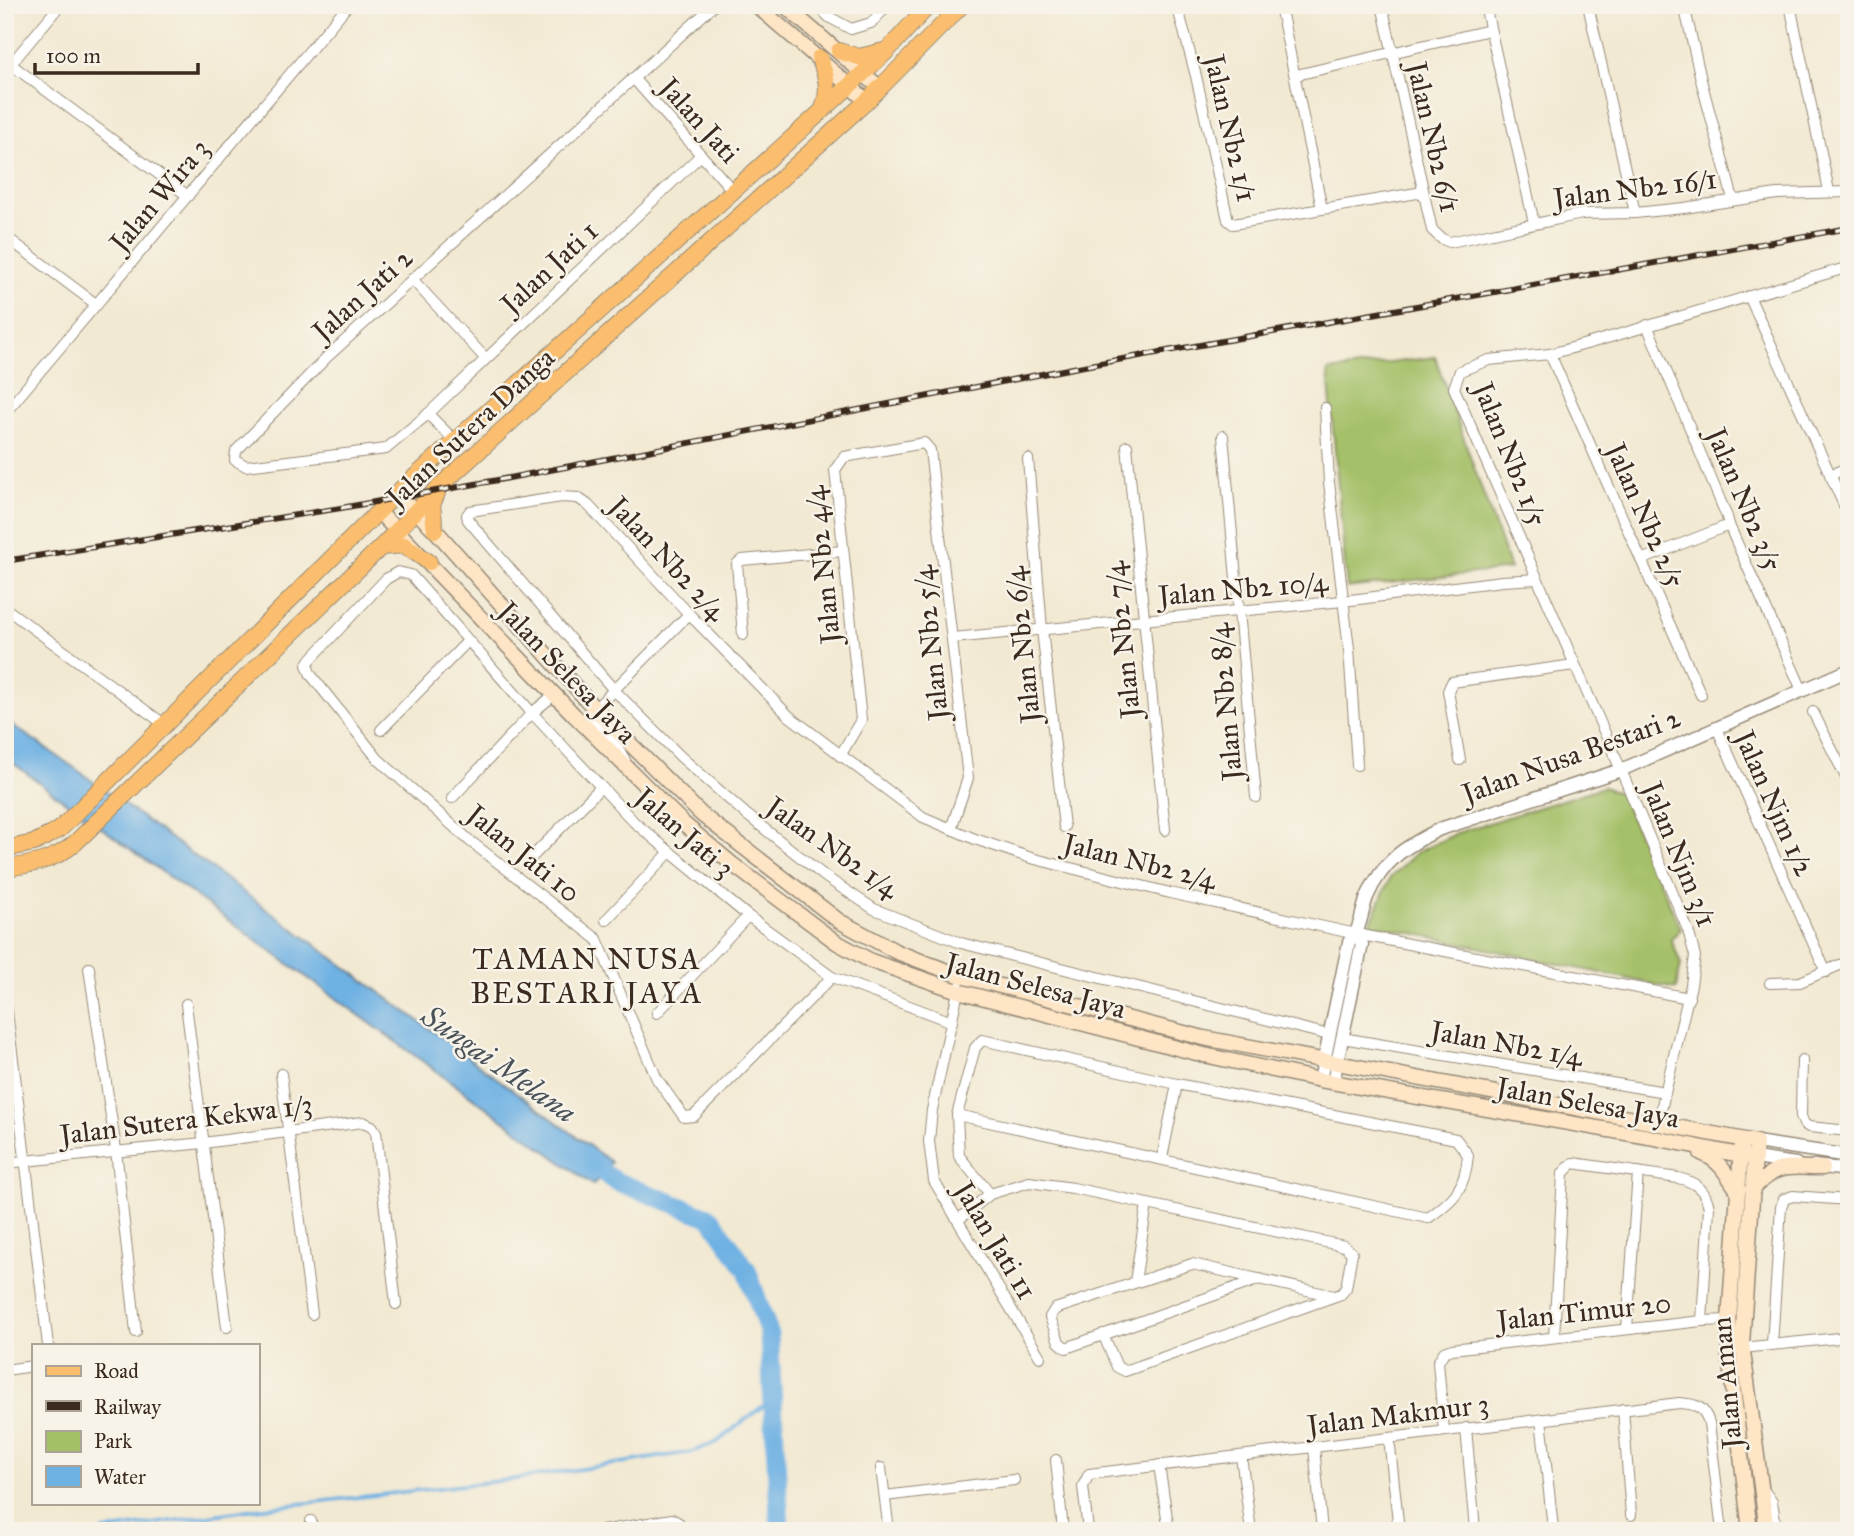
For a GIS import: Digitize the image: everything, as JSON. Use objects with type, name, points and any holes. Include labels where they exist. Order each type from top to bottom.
[{"type":"main road","points":[[756,5],[867,101]]},
{"type":"main road","points":[[784,5],[880,88]]},
{"type":"main road","name":"Jalan Sutera Danga","points":[[5,849],[34,843],[60,829],[397,493],[850,86],[929,5]]},
{"type":"main road","name":"Jalan Sutera Danga","points":[[5,868],[59,856],[86,832],[381,547],[439,487],[867,101],[962,5]]},
{"type":"main road","points":[[839,51],[859,57],[887,51]]},
{"type":"main road","points":[[819,58],[827,77],[828,94],[822,111]]},
{"type":"main road","points":[[435,530],[432,505],[439,487]]},
{"type":"main road","name":"Jalan Selesa Jaya","points":[[397,493],[435,530],[594,708],[702,815],[839,921],[897,952],[961,976],[1204,1038],[1749,1141]]},
{"type":"main road","name":"Jalan Selesa Jaya","points":[[379,511],[554,695],[703,839],[836,942],[871,961],[958,991],[1204,1055],[1326,1081],[1650,1137],[1747,1157]]},
{"type":"main road","points":[[381,547],[404,545],[429,562]]},
{"type":"main road","points":[[1650,1137],[1711,1157],[1745,1190]]},
{"type":"main road","points":[[1745,1190],[1749,1141]]},
{"type":"main road","points":[[1745,1190],[1773,1170],[1823,1168]]},
{"type":"main road","name":"Jalan Aman","points":[[1745,1190],[1729,1321],[1729,1355],[1750,1531]]},
{"type":"main road","name":"Jalan Aman","points":[[1745,1190],[1742,1348],[1766,1531]]},
{"type":"street","points":[[60,5],[8,62],[188,196]]},
{"type":"street","name":"Jalan Wira 3","points":[[7,407],[97,305],[348,5]]},
{"type":"street","name":"Jalan Jati 2","points":[[428,414],[386,449],[246,466],[235,460],[236,451],[327,357],[713,5]]},
{"type":"street","points":[[817,5],[829,17],[851,29],[871,23],[888,5]]},
{"type":"street","name":"Jalan Nb2 1/1","points":[[1177,5],[1194,64],[1228,220],[1239,224],[1322,209]]},
{"type":"street","points":[[1280,5],[1322,209],[1423,192]]},
{"type":"street","name":"Jalan Nb2 6/1","points":[[1382,5],[1432,230]]},
{"type":"street","points":[[1485,5],[1534,223]]},
{"type":"street","points":[[1588,5],[1635,213]]},
{"type":"street","points":[[1684,5],[1733,200]]},
{"type":"street","points":[[1790,5],[1829,191]]},
{"type":"street","points":[[1296,75],[1490,30]]},
{"type":"street","name":"Jalan Jati","points":[[633,78],[733,191]]},
{"type":"street","name":"Jalan Jati 1","points":[[428,414],[701,155]]},
{"type":"street","name":"Jalan Nb2 16/1","points":[[1432,230],[1441,239],[1450,242],[1582,215],[1635,213],[1777,194],[1849,192]]},
{"type":"street","points":[[5,236],[97,305]]},
{"type":"street","name":"Jalan Nb2 1/5","points":[[1621,770],[1454,388],[1460,371],[1489,359],[1550,354],[1849,267]]},
{"type":"street","points":[[412,279],[485,358]]},
{"type":"street","points":[[1749,296],[1849,516]]},
{"type":"street","name":"Jalan Nb2 3/5","points":[[1647,325],[1729,525],[1802,690]]},
{"type":"street","name":"Jalan Nb2 2/5","points":[[1550,354],[1700,695]]},
{"type":"street","points":[[1325,408],[1329,482],[1349,649],[1357,765]]},
{"type":"street","points":[[428,414],[455,441]]},
{"type":"street","name":"Jalan Nb2 8/4","points":[[1223,436],[1256,797]]},
{"type":"street","name":"Jalan Nb2 4/4","points":[[840,756],[861,720],[835,470],[844,457],[921,443],[926,444],[930,450]]},
{"type":"street","name":"Jalan Nb2 7/4","points":[[1127,446],[1164,830]]},
{"type":"street","name":"Jalan Nb2 5/4","points":[[930,450],[968,778],[951,829]]},
{"type":"street","name":"Jalan Nb2 6/4","points":[[1027,460],[1063,827]]},
{"type":"street","points":[[1830,475],[1849,467]]},
{"type":"street","name":"Jalan Nb2 1/4","points":[[578,498],[562,497],[470,511],[467,515],[468,520],[613,689],[681,757],[747,815],[827,878],[874,909],[961,943],[1336,1036],[1665,1092]]},
{"type":"street","name":"Jalan Nb2 2/4","points":[[578,498],[588,505],[789,716],[923,817],[1031,858],[1170,893],[1356,934],[1689,998]]},
{"type":"street","points":[[1641,560],[1729,525]]},
{"type":"street","points":[[743,635],[737,564],[742,560],[843,551]]},
{"type":"street","name":"Jalan Jati 3","points":[[307,665],[386,579],[398,572],[411,575],[468,642],[601,787],[634,822],[670,852],[748,916],[832,977],[952,1022]]},
{"type":"street","name":"Jalan Nb2 10/4","points":[[953,638],[1343,601],[1537,579]]},
{"type":"street","points":[[5,608],[164,724]]},
{"type":"street","points":[[631,771],[617,747],[591,718],[591,713],[689,614]]},
{"type":"street","points":[[381,730],[468,642]]},
{"type":"street","name":"Jalan Jati 10","points":[[307,665],[318,685],[378,759],[470,841],[597,939],[657,1079],[684,1117],[694,1115],[832,977]]},
{"type":"street","points":[[1460,760],[1448,691],[1452,682],[1574,665]]},
{"type":"street","name":"Jalan Nusa Bestari 2","points":[[1326,1081],[1362,944],[1356,934],[1367,898],[1379,874],[1393,857],[1416,841],[1464,820],[1621,770],[1849,670]]},
{"type":"street","points":[[452,798],[532,713],[554,695]]},
{"type":"street","points":[[1813,712],[1849,783]]},
{"type":"street","name":"Jalan Njm 1/2","points":[[1717,728],[1826,972]]},
{"type":"street","name":"Jalan Njm 3/1","points":[[1621,770],[1688,930],[1695,956],[1689,998]]},
{"type":"street","points":[[532,858],[601,787]]},
{"type":"street","points":[[606,920],[670,852]]},
{"type":"street","points":[[657,1013],[748,916]]},
{"type":"street","points":[[1770,983],[1800,982],[1849,961]]},
{"type":"street","points":[[89,968],[116,1150],[136,1332]]},
{"type":"street","name":"Jalan Jati 11","points":[[961,976],[932,1110],[929,1141],[934,1181],[1040,1357]]},
{"type":"street","points":[[5,995],[48,1344]]},
{"type":"street","points":[[1658,1122],[1689,998]]},
{"type":"street","points":[[186,1004],[227,1327]]},
{"type":"street","points":[[957,1115],[1427,1218],[1451,1202],[1466,1177],[1468,1155],[1456,1139],[1177,1084],[982,1040],[975,1048],[969,1066],[957,1115],[959,1156],[990,1194]]},
{"type":"street","points":[[1802,1060],[1801,1116],[1804,1124],[1809,1127],[1849,1131]]},
{"type":"street","points":[[281,1074],[286,1131],[312,1314]]},
{"type":"street","points":[[1162,1158],[1177,1084]]},
{"type":"street","name":"Jalan Sutera Kekwa 1/3","points":[[5,1163],[203,1143],[363,1122],[372,1125],[376,1132],[396,1304]]},
{"type":"street","name":"Jalan Selesa Jaya","points":[[1749,1141],[1849,1156]]},
{"type":"street","name":"Jalan Selesa Jaya","points":[[1747,1157],[1849,1170]]},
{"type":"street","points":[[1554,1337],[1563,1173],[1567,1166],[1581,1163],[1689,1181],[1703,1190],[1709,1208],[1702,1321]]},
{"type":"street","points":[[1627,1329],[1637,1172]]},
{"type":"street","points":[[958,1220],[990,1194],[1029,1182],[1073,1188],[1147,1204],[1349,1249],[1352,1253],[1346,1288],[1341,1294],[1125,1371],[1117,1367],[1103,1334]]},
{"type":"street","points":[[1772,1344],[1780,1207],[1784,1199],[1793,1196],[1849,1200]]},
{"type":"street","points":[[1135,1282],[1147,1204]]},
{"type":"street","points":[[1260,1279],[1066,1348],[1062,1346],[1050,1317],[1055,1309],[1192,1264],[1260,1279],[1334,1296]]},
{"type":"street","name":"Jalan Timur 20","points":[[1444,1431],[1438,1362],[1444,1352],[1627,1329],[1702,1321],[1729,1321]]},
{"type":"street","points":[[1742,1348],[1849,1336]]},
{"type":"street","points":[[5,1370],[32,1366]]},
{"type":"street","name":"Jalan Makmur 3","points":[[1088,1531],[1083,1486],[1089,1474],[1679,1402],[1700,1406],[1706,1412],[1722,1531]]},
{"type":"street","points":[[1623,1409],[1631,1516]]},
{"type":"street","points":[[1541,1419],[1553,1528]]},
{"type":"street","points":[[1466,1428],[1475,1530]]},
{"type":"street","points":[[1389,1438],[1399,1531]]},
{"type":"street","points":[[1314,1447],[1322,1531]]},
{"type":"street","points":[[1241,1455],[1251,1531]]},
{"type":"street","points":[[1056,1460],[1063,1531]]},
{"type":"street","points":[[1159,1465],[1169,1531]]},
{"type":"street","points":[[881,1468],[889,1531]]},
{"type":"street","points":[[885,1496],[1014,1480]]},
{"type":"street","points":[[1760,1485],[1772,1502],[1777,1531]]},
{"type":"street","points":[[607,1530],[671,1519],[681,1527]]},
{"type":"green space","points":[[1435,357],[1510,569],[1347,588],[1328,371]]},
{"type":"green space","points":[[1603,787],[1620,793],[1681,929],[1671,939],[1681,964],[1676,989],[1370,924],[1390,878],[1417,852],[1460,832]]},
{"type":"water","points":[[5,720],[76,769],[611,1162],[593,1185],[52,792],[5,757]]},
{"type":"waterway","name":"Sungai Melana","points":[[582,1158],[615,1181],[711,1218],[747,1270],[769,1333],[780,1531]]},
{"type":"waterway","points":[[103,1531],[255,1509],[516,1479],[692,1452],[717,1442],[773,1398]]},
{"type":"railway","points":[[5,561],[341,508],[509,478],[1073,368],[1849,228]]},
{"type":"district","name":"TAMAN NUSA BESTARI JAYA","points":[[587,976]]}]
